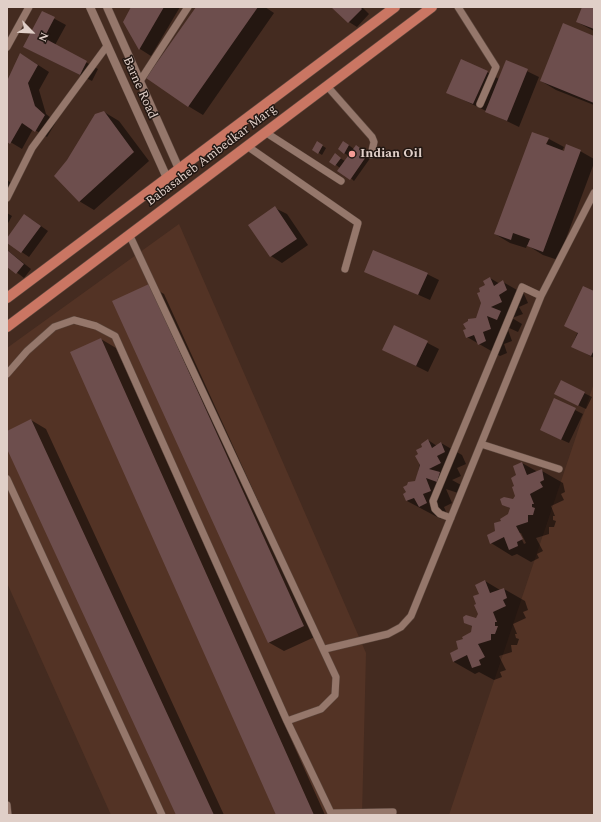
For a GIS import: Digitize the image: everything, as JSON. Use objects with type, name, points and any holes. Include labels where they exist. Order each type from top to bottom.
[{"type":"main road","name":"Babasaheb Ambedkar Marg","points":[[7,298],[395,7]]},
{"type":"main road","name":"Babasaheb Ambedkar Marg","points":[[7,327],[432,7]]},
{"type":"street","name":"Barne Road","points":[[90,7],[167,178]]},
{"type":"street","name":"Barne Road","points":[[107,7],[179,169]]},
{"type":"lane","points":[[7,47],[29,7]]},
{"type":"lane","points":[[140,81],[188,7]]},
{"type":"lane","points":[[458,7],[496,67],[480,104]]},
{"type":"lane","points":[[7,198],[32,148],[107,46]]},
{"type":"lane","points":[[327,86],[372,137],[374,142],[371,155]]},
{"type":"lane","points":[[265,132],[341,181]]},
{"type":"lane","points":[[247,146],[358,223],[345,269]]},
{"type":"lane","points":[[325,649],[388,634],[401,627],[411,616],[541,296],[594,193]]},
{"type":"lane","points":[[129,234],[325,649],[336,677],[335,695],[321,709],[287,721]]},
{"type":"lane","points":[[451,518],[440,514],[435,509],[433,501],[522,288],[541,296]]},
{"type":"lane","points":[[7,374],[28,351],[54,327],[74,320],[96,326],[115,336],[287,721],[331,812],[393,812]]},
{"type":"lane","points":[[481,444],[559,469]]},
{"type":"lane","points":[[7,479],[162,815]]},
{"type":"lane","points":[[7,493],[16,497]]},
{"type":"lane","points":[[7,805],[8,815]]},
{"type":"shaded area","points":[[179,224],[366,653],[362,815],[111,815],[7,583],[7,348]]},
{"type":"shaded area","points":[[594,383],[594,815],[449,815]]},
{"type":"building","points":[[131,7],[164,7],[139,50],[123,22]]},
{"type":"building","points":[[196,7],[258,7],[188,107],[146,78]]},
{"type":"building","points":[[331,7],[360,7],[362,9],[348,23]]},
{"type":"building","points":[[582,7],[594,7],[594,29],[576,22]]},
{"type":"building","points":[[42,11],[55,17],[44,38],[87,61],[80,75],[23,47]]},
{"type":"building","points":[[563,23],[594,36],[594,103],[540,81]]},
{"type":"building","points":[[20,53],[38,65],[28,83],[35,106],[45,115],[35,132],[22,123],[10,144],[7,142],[7,81]]},
{"type":"building","points":[[461,59],[488,71],[473,104],[446,93]]},
{"type":"building","points":[[506,60],[528,69],[507,121],[485,112]]},
{"type":"building","points":[[104,111],[134,152],[79,202],[54,176],[67,160],[95,114]]},
{"type":"building","points":[[532,132],[549,138],[546,144],[564,151],[566,144],[581,150],[543,252],[527,246],[530,239],[513,233],[511,240],[494,234]]},
{"type":"building","points":[[317,141],[323,145],[318,154],[312,150]]},
{"type":"building","points":[[343,141],[349,145],[344,154],[338,149]]},
{"type":"building","points":[[356,145],[368,154],[350,180],[337,171]]},
{"type":"building","points":[[335,153],[341,158],[335,166],[329,162]]},
{"type":"building","points":[[275,206],[297,239],[270,257],[248,225]]},
{"type":"building","points":[[24,214],[41,226],[21,253],[7,243],[7,238]]},
{"type":"building","points":[[7,250],[24,264],[16,274],[7,267]]},
{"type":"building","points":[[373,250],[428,273],[418,295],[364,272]]},
{"type":"building","points":[[490,277],[494,286],[503,280],[507,290],[499,295],[502,302],[491,307],[501,311],[497,320],[487,316],[491,329],[483,332],[486,341],[478,345],[474,335],[466,338],[463,330],[466,329],[463,324],[468,321],[468,319],[476,318],[481,303],[477,293],[480,292],[479,288],[485,285],[483,281]]},
{"type":"building","points":[[149,284],[304,626],[268,643],[112,301]]},
{"type":"building","points":[[583,286],[594,291],[594,350],[591,356],[571,347],[578,333],[564,326]]},
{"type":"building","points":[[394,325],[428,341],[416,366],[382,350]]},
{"type":"building","points":[[101,338],[314,815],[276,815],[70,352]]},
{"type":"building","points":[[561,380],[585,392],[578,406],[554,394]]},
{"type":"building","points":[[554,398],[576,408],[561,440],[540,430]]},
{"type":"building","points":[[31,419],[214,815],[176,815],[7,449],[7,431]]},
{"type":"building","points":[[428,439],[432,448],[441,442],[445,452],[437,456],[441,463],[429,469],[440,472],[437,482],[426,478],[431,491],[423,494],[427,503],[419,507],[414,498],[406,501],[403,494],[406,492],[403,487],[407,485],[408,482],[415,481],[420,465],[415,456],[418,454],[416,450],[422,447],[421,444]]},
{"type":"building","points":[[522,462],[527,475],[542,469],[544,480],[540,482],[543,487],[530,494],[534,504],[532,504],[532,507],[535,508],[533,515],[528,515],[528,522],[516,526],[523,539],[517,542],[518,546],[509,550],[504,537],[490,544],[487,535],[495,531],[494,523],[501,521],[500,519],[508,514],[510,508],[502,505],[500,499],[504,497],[513,499],[515,496],[511,478],[516,475],[513,466]]},
{"type":"building","points":[[485,580],[490,593],[504,588],[507,598],[503,600],[506,606],[493,612],[497,622],[495,622],[495,626],[498,626],[495,634],[491,634],[491,640],[478,644],[485,657],[479,660],[481,665],[472,668],[467,655],[453,662],[450,653],[458,649],[456,641],[463,639],[462,637],[471,632],[472,626],[464,623],[463,617],[466,615],[476,618],[478,614],[474,605],[476,604],[473,596],[479,594],[475,585]]},
{"type":"place","name":"Indian Oil","points":[[352,154]]}]
